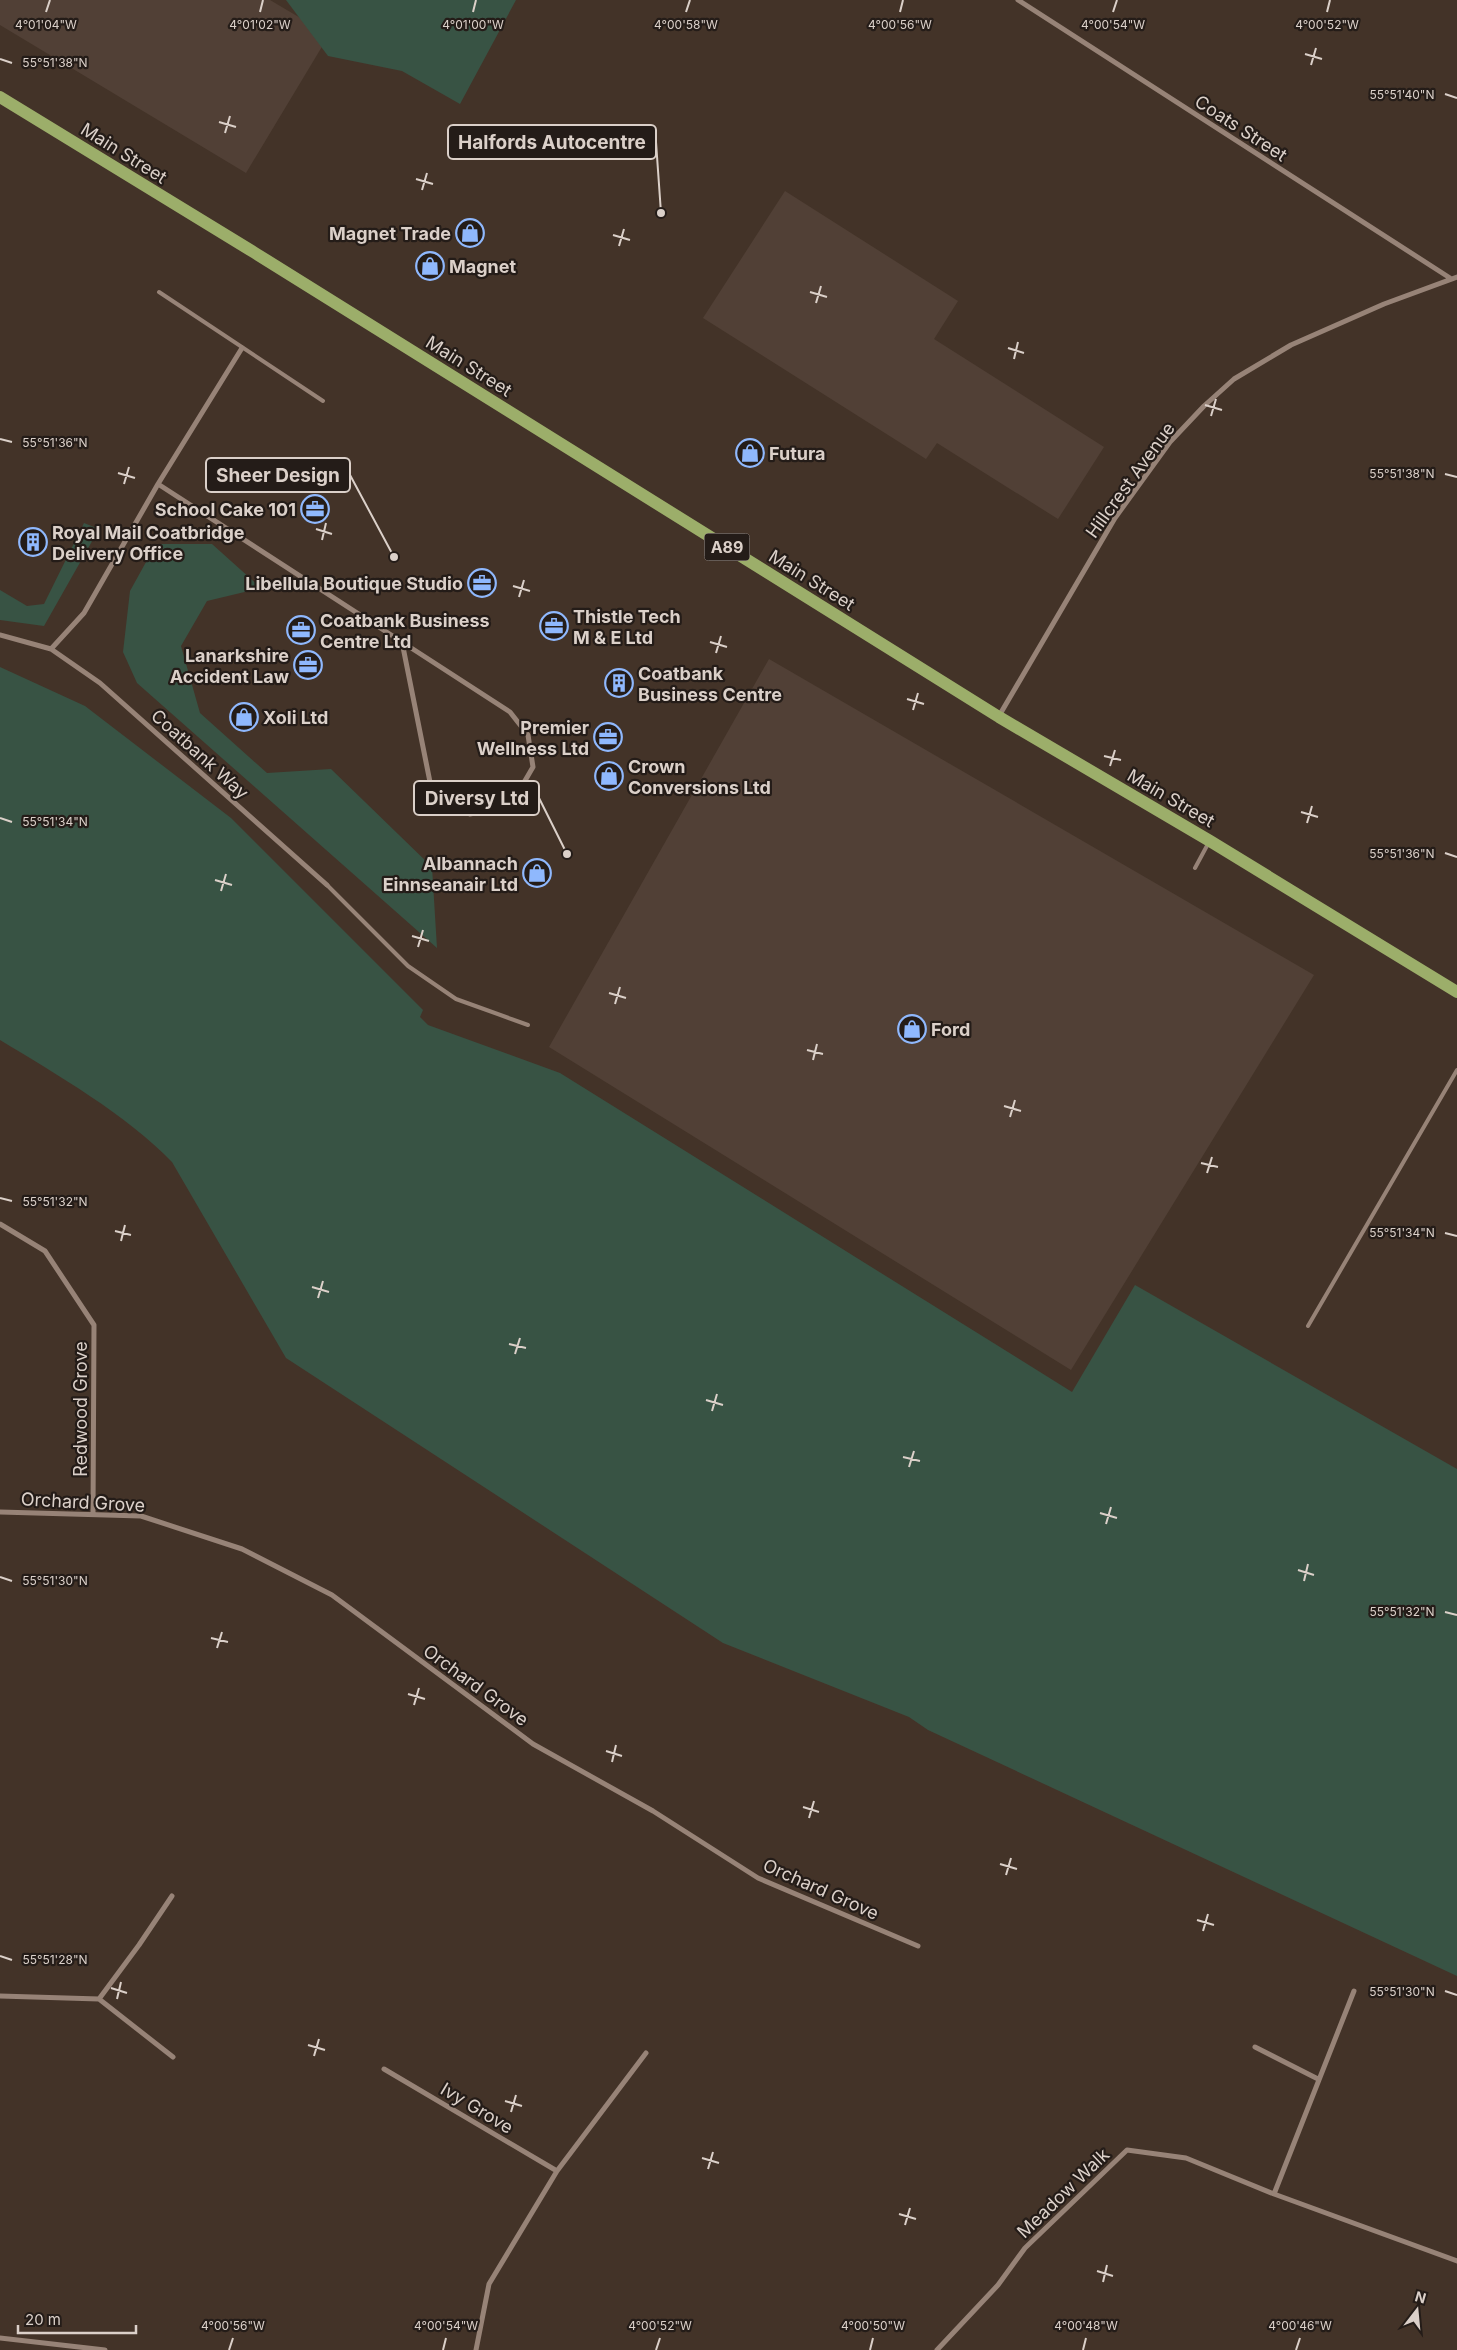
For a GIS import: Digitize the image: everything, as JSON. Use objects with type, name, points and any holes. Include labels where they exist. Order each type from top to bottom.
[{"type":"main road","name":"Main Street","points":[[0,97],[280,269],[999,717],[1210,840],[1457,992]]},
{"type":"street","name":"Coats Street","points":[[1018,0],[1450,278]]},
{"type":"street","name":"Hillcrest Avenue","points":[[999,717],[1115,518],[1170,442],[1204,406],[1234,380],[1291,345],[1450,278],[1457,277]]},
{"type":"street","points":[[51,650],[84,613],[158,484],[242,348]]},
{"type":"street","points":[[158,484],[402,642],[510,712],[528,734],[533,767],[520,791],[499,808],[470,814],[432,792],[402,642]]},
{"type":"street","name":"Coatbank Way","points":[[0,635],[51,650],[100,683],[327,885]]},
{"type":"street","name":"Redwood Grove","points":[[0,1224],[44,1251],[94,1325],[93,1514]]},
{"type":"street","name":"Orchard Grove","points":[[0,1512],[141,1516],[242,1549],[332,1595],[533,1744],[653,1811],[758,1878],[918,1946]]},
{"type":"street","points":[[99,1999],[140,1945],[172,1896]]},
{"type":"street","points":[[1274,2194],[1354,1991]]},
{"type":"street","points":[[0,1996],[99,1999],[173,2057]]},
{"type":"street","points":[[1255,2046],[1318,2079]]},
{"type":"street","points":[[476,2350],[488,2284],[557,2171],[646,2053]]},
{"type":"street","name":"Ivy Grove","points":[[384,2068],[557,2171]]},
{"type":"street","name":"Meadow Walk","points":[[936,2350],[998,2286],[1025,2248],[1127,2150],[1186,2158],[1274,2194],[1457,2261]]},
{"type":"street","points":[[0,2338],[105,2350]]},
{"type":"lane","points":[[160,292],[242,348],[324,400]]},
{"type":"lane","points":[[1196,868],[1210,840]]},
{"type":"lane","points":[[327,885],[408,966],[456,999],[528,1025]]},
{"type":"lane","points":[[1308,1326],[1457,1070]]},
{"type":"shaded area","points":[[0,0],[270,0],[329,35],[246,173],[0,25]]},
{"type":"shaded area","points":[[785,191],[958,301],[934,339],[1104,447],[1058,519],[937,443],[926,459],[703,318]]},
{"type":"shaded area","points":[[769,659],[1314,975],[1071,1370],[549,1047]]},
{"type":"green space","points":[[286,0],[516,0],[460,104],[402,71],[328,56]]},
{"type":"green space","points":[[84,523],[99,529],[44,626],[0,620],[0,590],[27,606],[44,604]]},
{"type":"green space","points":[[156,544],[212,544],[261,588],[207,601],[181,646],[200,713],[267,773],[331,769],[432,867],[437,948],[137,683],[123,652],[130,591]]},
{"type":"green space","points":[[0,667],[85,706],[231,818],[423,1010],[420,1017],[428,1025],[560,1073],[1072,1392],[1135,1285],[1457,1469],[1457,1976],[928,1730],[909,1717],[723,1643],[286,1358],[172,1162],[113,1112],[0,1040]]},
{"type":"place","name":"Halfords Autocentre","points":[[661,213]]},
{"type":"place","name":"Magnet Trade","points":[[470,233]]},
{"type":"place","name":"Magnet","points":[[430,266]]},
{"type":"place","name":"Futura","points":[[750,453]]},
{"type":"place","name":"School Cake 101","points":[[315,509]]},
{"type":"place","name":"Royal Mail Coatbridge Delivery Office","points":[[33,542]]},
{"type":"place","name":"Sheer Design","points":[[394,557]]},
{"type":"place","name":"Libellula Boutique Studio","points":[[482,583]]},
{"type":"place","name":"Thistle Tech M & E Ltd","points":[[554,626]]},
{"type":"place","name":"Coatbank Business Centre Ltd","points":[[301,630]]},
{"type":"place","name":"Lanarkshire Accident Law","points":[[308,665]]},
{"type":"place","name":"Coatbank Business Centre","points":[[619,683]]},
{"type":"place","name":"Xoli Ltd","points":[[244,717]]},
{"type":"place","name":"Premier Wellness Ltd","points":[[608,737]]},
{"type":"place","name":"Crown Conversions Ltd","points":[[609,776]]},
{"type":"place","name":"Diversy Ltd","points":[[567,854]]},
{"type":"place","name":"Albannach Einnseanair Ltd","points":[[537,873]]},
{"type":"place","name":"Ford","points":[[912,1029]]}]
